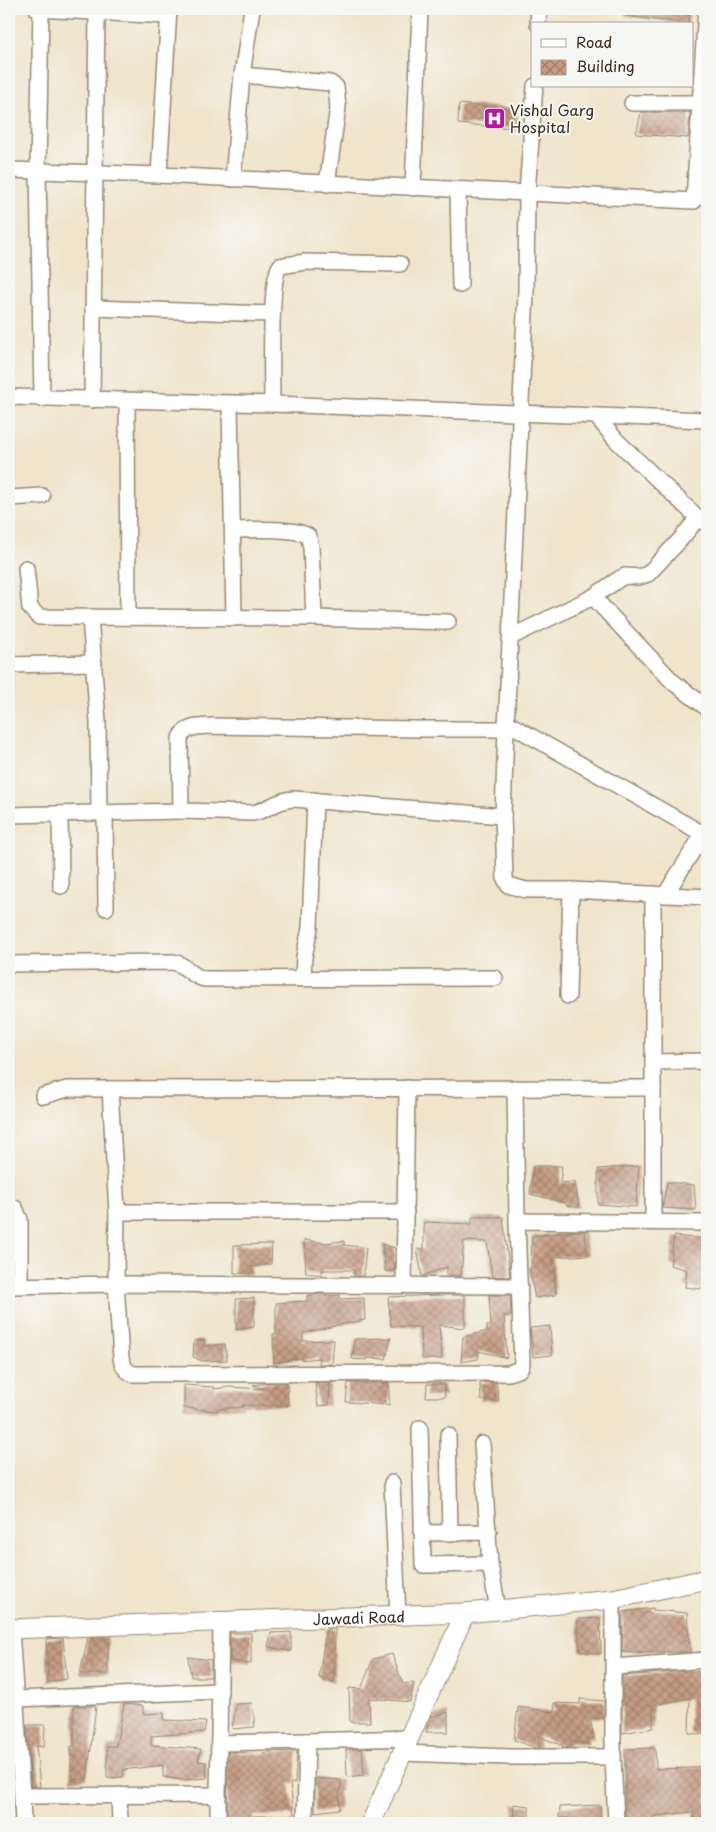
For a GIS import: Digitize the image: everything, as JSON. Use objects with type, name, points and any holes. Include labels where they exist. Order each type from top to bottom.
[{"type":"street","points":[[37,9],[97,12],[168,12],[159,175]]},
{"type":"street","points":[[41,9],[38,171],[42,399]]},
{"type":"street","points":[[233,179],[242,76],[252,9]]},
{"type":"street","points":[[413,188],[420,9]]},
{"type":"street","points":[[538,22],[539,9]]},
{"type":"street","points":[[9,170],[159,175],[701,201],[704,102],[698,41],[706,9]]},
{"type":"street","points":[[92,400],[97,12]]},
{"type":"street","points":[[242,76],[330,83],[336,87],[338,107],[327,184]]},
{"type":"street","points":[[534,88],[527,193],[526,292],[506,726],[503,816],[504,870],[508,885],[526,890],[571,890],[707,897]]},
{"type":"street","points":[[632,103],[704,102]]},
{"type":"street","points":[[458,190],[460,285]]},
{"type":"street","points":[[272,404],[272,314],[275,274],[280,266],[305,262],[400,264]]},
{"type":"street","points":[[93,308],[272,314]]},
{"type":"street","points":[[9,397],[272,404],[707,420]]},
{"type":"street","points":[[127,401],[128,617]]},
{"type":"street","points":[[230,404],[234,618]]},
{"type":"street","points":[[511,638],[593,597],[625,576],[639,577],[651,572],[703,521],[616,440],[596,416]]},
{"type":"street","points":[[9,498],[42,496]]},
{"type":"street","points":[[232,530],[292,531],[302,532],[308,536],[311,546],[314,618]]},
{"type":"street","points":[[26,568],[30,608],[39,617],[314,618],[448,622]]},
{"type":"street","points":[[593,597],[673,682],[707,708]]},
{"type":"street","points":[[90,617],[98,722],[106,908]]},
{"type":"street","points":[[9,665],[94,663]]},
{"type":"street","points":[[181,811],[180,738],[182,731],[187,729],[210,726],[417,729],[506,726],[705,831],[684,866],[659,894],[653,1062],[653,1222]]},
{"type":"street","points":[[9,815],[181,811],[253,812],[262,811],[289,799],[503,816]]},
{"type":"street","points":[[303,978],[304,957],[310,928],[316,800]]},
{"type":"street","points":[[60,814],[61,886]]},
{"type":"street","points":[[568,996],[571,890]]},
{"type":"street","points":[[9,964],[173,962],[183,965],[194,976],[205,979],[495,978]]},
{"type":"street","points":[[653,1062],[707,1062]]},
{"type":"street","points":[[404,1285],[407,1088]]},
{"type":"street","points":[[110,1089],[117,1212],[116,1284],[122,1364],[129,1372],[141,1375],[509,1373],[520,1369],[522,1364],[515,1088]]},
{"type":"street","points":[[43,1096],[67,1089],[653,1088]]},
{"type":"street","points":[[9,1206],[15,1208],[20,1220],[14,1286],[116,1284],[520,1286]]},
{"type":"street","points":[[117,1212],[406,1212]]},
{"type":"street","points":[[517,1220],[707,1223]]},
{"type":"street","points":[[420,1428],[423,1565],[490,1564]]},
{"type":"street","points":[[448,1435],[450,1533]]},
{"type":"street","points":[[482,1444],[490,1564],[498,1610]]},
{"type":"street","points":[[392,1484],[398,1616]]},
{"type":"street","points":[[422,1533],[489,1532]]},
{"type":"street","name":"Jawadi Road","points":[[10,1629],[466,1613],[612,1599],[707,1579]]},
{"type":"street","points":[[612,1599],[614,1667],[613,1757],[616,1823]]},
{"type":"street","points":[[371,1823],[466,1613]]},
{"type":"street","points":[[218,1823],[221,1623]]},
{"type":"street","points":[[10,1629],[24,1823]]},
{"type":"street","points":[[614,1667],[707,1660]]},
{"type":"street","points":[[16,1699],[220,1691]]},
{"type":"street","points":[[219,1743],[307,1741],[406,1746],[508,1758],[613,1757]]},
{"type":"street","points":[[305,1823],[307,1741]]},
{"type":"street","points":[[119,1795],[120,1823]]},
{"type":"street","points":[[22,1796],[218,1795]]},
{"type":"building","points":[[625,9],[690,9],[688,22],[672,22],[625,16]]},
{"type":"building","points":[[459,104],[517,109],[515,128],[458,124]]},
{"type":"building","points":[[641,112],[690,112],[688,138],[636,134]]},
{"type":"building","points":[[533,1166],[562,1166],[560,1183],[575,1182],[579,1208],[530,1194]]},
{"type":"building","points":[[639,1166],[636,1207],[598,1204],[598,1169]]},
{"type":"building","points":[[667,1182],[694,1185],[696,1210],[662,1208]]},
{"type":"building","points":[[472,1217],[503,1217],[510,1277],[492,1276],[487,1242],[464,1241],[461,1276],[447,1275],[447,1267],[422,1276],[417,1249],[424,1249],[424,1222],[472,1224]]},
{"type":"building","points":[[584,1231],[588,1255],[553,1257],[556,1295],[535,1298],[529,1268],[531,1268],[532,1236]]},
{"type":"building","points":[[674,1236],[707,1239],[707,1283],[700,1289],[685,1287],[687,1270],[670,1265]]},
{"type":"building","points":[[304,1240],[325,1243],[344,1241],[344,1245],[366,1248],[363,1276],[354,1276],[354,1270],[322,1270],[322,1275],[306,1273]]},
{"type":"building","points":[[272,1244],[271,1264],[251,1267],[251,1274],[234,1273],[234,1245]]},
{"type":"building","points":[[382,1244],[395,1248],[395,1271],[385,1271]]},
{"type":"building","points":[[326,1294],[326,1296],[340,1295],[340,1299],[364,1298],[365,1320],[303,1333],[303,1341],[334,1340],[332,1364],[319,1364],[319,1358],[301,1360],[301,1358],[274,1363],[273,1334],[276,1334],[276,1303],[307,1301],[307,1296]]},
{"type":"building","points":[[465,1295],[465,1328],[439,1325],[442,1359],[422,1359],[421,1327],[391,1326],[388,1297]]},
{"type":"building","points":[[489,1295],[510,1295],[511,1316],[504,1316],[507,1358],[479,1351],[478,1359],[461,1362],[463,1337],[487,1331],[487,1326],[491,1326]]},
{"type":"building","points":[[254,1298],[254,1327],[236,1330],[236,1299]]},
{"type":"building","points":[[550,1326],[552,1355],[533,1357],[530,1328]]},
{"type":"building","points":[[391,1338],[386,1359],[352,1359],[355,1339]]},
{"type":"building","points":[[204,1340],[204,1346],[225,1344],[227,1360],[202,1361],[193,1357],[194,1341]]},
{"type":"building","points":[[496,1382],[499,1401],[481,1400],[480,1383]]},
{"type":"building","points":[[287,1383],[288,1406],[243,1405],[243,1407],[217,1409],[217,1411],[184,1408],[184,1385],[214,1387],[214,1389],[229,1387],[264,1389],[253,1385]]},
{"type":"building","points":[[315,1383],[330,1383],[329,1405],[318,1406]]},
{"type":"building","points":[[348,1383],[389,1383],[389,1405],[346,1402]]},
{"type":"building","points":[[427,1384],[444,1384],[445,1397],[426,1397]]},
{"type":"building","points":[[653,1608],[653,1610],[687,1613],[690,1652],[622,1652],[623,1612]]},
{"type":"building","points":[[600,1618],[601,1654],[580,1651],[577,1619]]},
{"type":"building","points":[[326,1629],[335,1629],[334,1682],[319,1678]]},
{"type":"building","points":[[291,1632],[291,1651],[268,1647],[271,1633]]},
{"type":"building","points":[[230,1633],[251,1633],[251,1664],[230,1661]]},
{"type":"building","points":[[88,1637],[108,1638],[108,1674],[80,1674]]},
{"type":"building","points":[[63,1638],[67,1679],[48,1682],[46,1639]]},
{"type":"building","points":[[392,1654],[403,1684],[414,1683],[410,1702],[369,1698],[370,1722],[350,1722],[349,1688],[361,1689],[373,1659]]},
{"type":"building","points":[[188,1657],[211,1660],[211,1677],[191,1677]]},
{"type":"building","points":[[691,1671],[707,1673],[707,1735],[689,1733],[690,1698],[653,1705],[653,1728],[622,1733],[622,1676]]},
{"type":"building","points":[[580,1699],[604,1701],[604,1718],[590,1718],[594,1738],[588,1739],[589,1744],[570,1742],[570,1748],[568,1748],[538,1736],[540,1748],[536,1748],[514,1740],[518,1707],[555,1712],[554,1703],[580,1704]]},
{"type":"building","points":[[252,1703],[255,1727],[232,1729],[236,1704]]},
{"type":"building","points":[[124,1704],[143,1706],[143,1714],[164,1713],[164,1720],[206,1722],[204,1732],[151,1736],[151,1745],[201,1749],[198,1761],[206,1762],[207,1778],[183,1780],[163,1777],[163,1765],[123,1770],[123,1777],[107,1778],[107,1746],[116,1746]]},
{"type":"building","points":[[74,1706],[96,1706],[87,1779],[71,1780],[71,1746],[74,1746]]},
{"type":"building","points":[[448,1712],[448,1732],[426,1732],[431,1717]]},
{"type":"building","points":[[27,1725],[45,1725],[44,1747],[36,1746],[40,1787],[31,1787]]},
{"type":"building","points":[[655,1748],[656,1769],[707,1766],[707,1823],[694,1823],[694,1812],[654,1816],[654,1823],[625,1820],[625,1749]]},
{"type":"building","points":[[346,1749],[362,1749],[364,1775],[347,1777]]},
{"type":"building","points":[[297,1751],[295,1783],[290,1783],[294,1815],[253,1816],[253,1823],[227,1823],[228,1752],[266,1754],[266,1752]]},
{"type":"building","points":[[315,1778],[341,1780],[341,1791],[339,1792],[340,1809],[315,1812]]},
{"type":"building","points":[[513,1804],[529,1806],[529,1823],[514,1823]]},
{"type":"building","points":[[600,1805],[601,1821],[559,1818],[560,1807]]},
{"type":"place","name":"Vishal Garg Hospital","points":[[494,118]]}]
